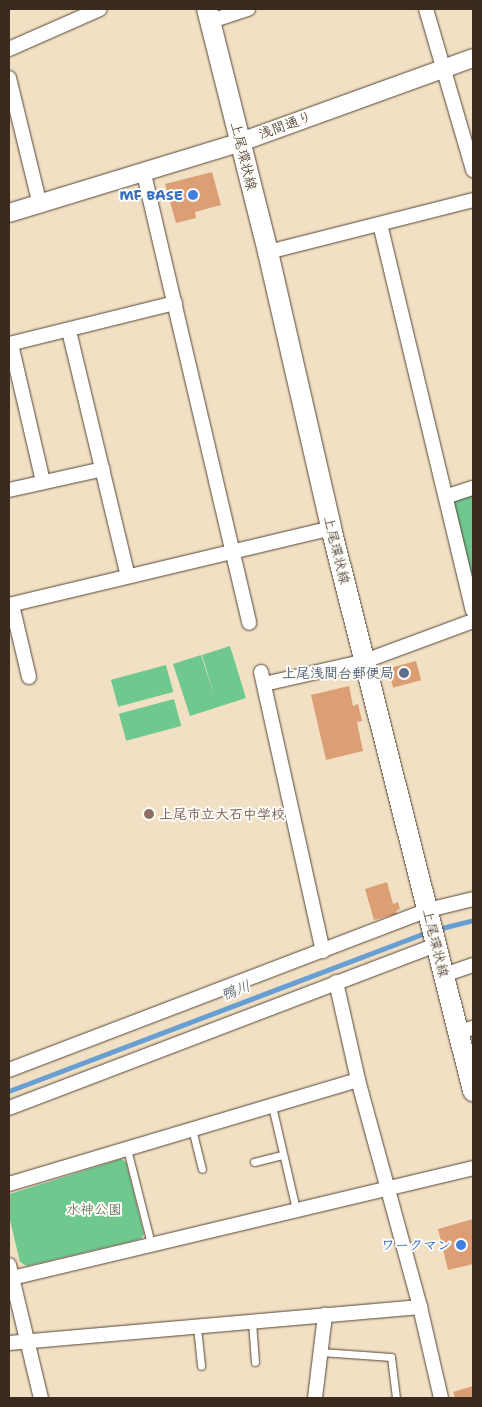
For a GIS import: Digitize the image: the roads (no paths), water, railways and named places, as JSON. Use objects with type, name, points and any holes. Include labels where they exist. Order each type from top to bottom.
[{"type":"main road","name":"上尾環状線","points":[[209,15],[268,252],[331,528],[436,945],[444,975],[466,1030],[473,1091]]},
{"type":"street","points":[[9,49],[100,9]]},
{"type":"street","points":[[209,15],[248,9]]},
{"type":"street","points":[[426,9],[473,170]]},
{"type":"street","name":"浅間通り","points":[[9,213],[144,174],[241,142],[473,58]]},
{"type":"street","points":[[9,78],[11,98],[40,205]]},
{"type":"street","points":[[144,174],[249,623]]},
{"type":"street","points":[[268,252],[473,200]]},
{"type":"street","points":[[380,224],[448,496],[473,610]]},
{"type":"street","points":[[43,482],[10,344],[70,331],[175,303]]},
{"type":"street","points":[[70,331],[128,576]]},
{"type":"street","points":[[9,490],[103,469]]},
{"type":"street","points":[[448,496],[473,488]]},
{"type":"street","points":[[29,677],[10,605],[331,528]]},
{"type":"street","points":[[323,951],[263,678],[365,661],[473,621]]},
{"type":"street","points":[[9,1070],[428,910],[473,899]]},
{"type":"street","points":[[9,1108],[436,945]]},
{"type":"street","points":[[444,975],[473,965]]},
{"type":"street","points":[[336,982],[385,1187],[420,1307],[441,1398]]},
{"type":"street","points":[[9,1184],[358,1080]]},
{"type":"street","points":[[41,1398],[10,1272],[151,1244],[385,1187],[473,1168]]},
{"type":"street","points":[[9,1343],[420,1307]]},
{"type":"street","points":[[315,1398],[325,1315]]},
{"type":"lane","points":[[272,1106],[296,1209]]},
{"type":"lane","points":[[192,1129],[202,1169]]},
{"type":"lane","points":[[127,1149],[151,1244]]},
{"type":"lane","points":[[254,1162],[283,1155]]},
{"type":"lane","points":[[252,1322],[255,1362]]},
{"type":"lane","points":[[197,1327],[201,1366]]},
{"type":"lane","points":[[321,1352],[391,1358],[396,1398]]},
{"type":"waterway","name":"鴨川","points":[[438,929],[473,920]]},
{"type":"waterway","name":"鴨川","points":[[9,1091],[428,932]]},
{"type":"place","name":"MF BASE","points":[[193,195]]},
{"type":"place","name":"上尾浅間台郵便局","points":[[404,673]]},
{"type":"place","name":"上尾市立大石中学校","points":[[149,814]]},
{"type":"place","name":"ワークマン","points":[[461,1245]]},
{"type":"park label","name":"水神公園","points":[[94,1209]]}]
